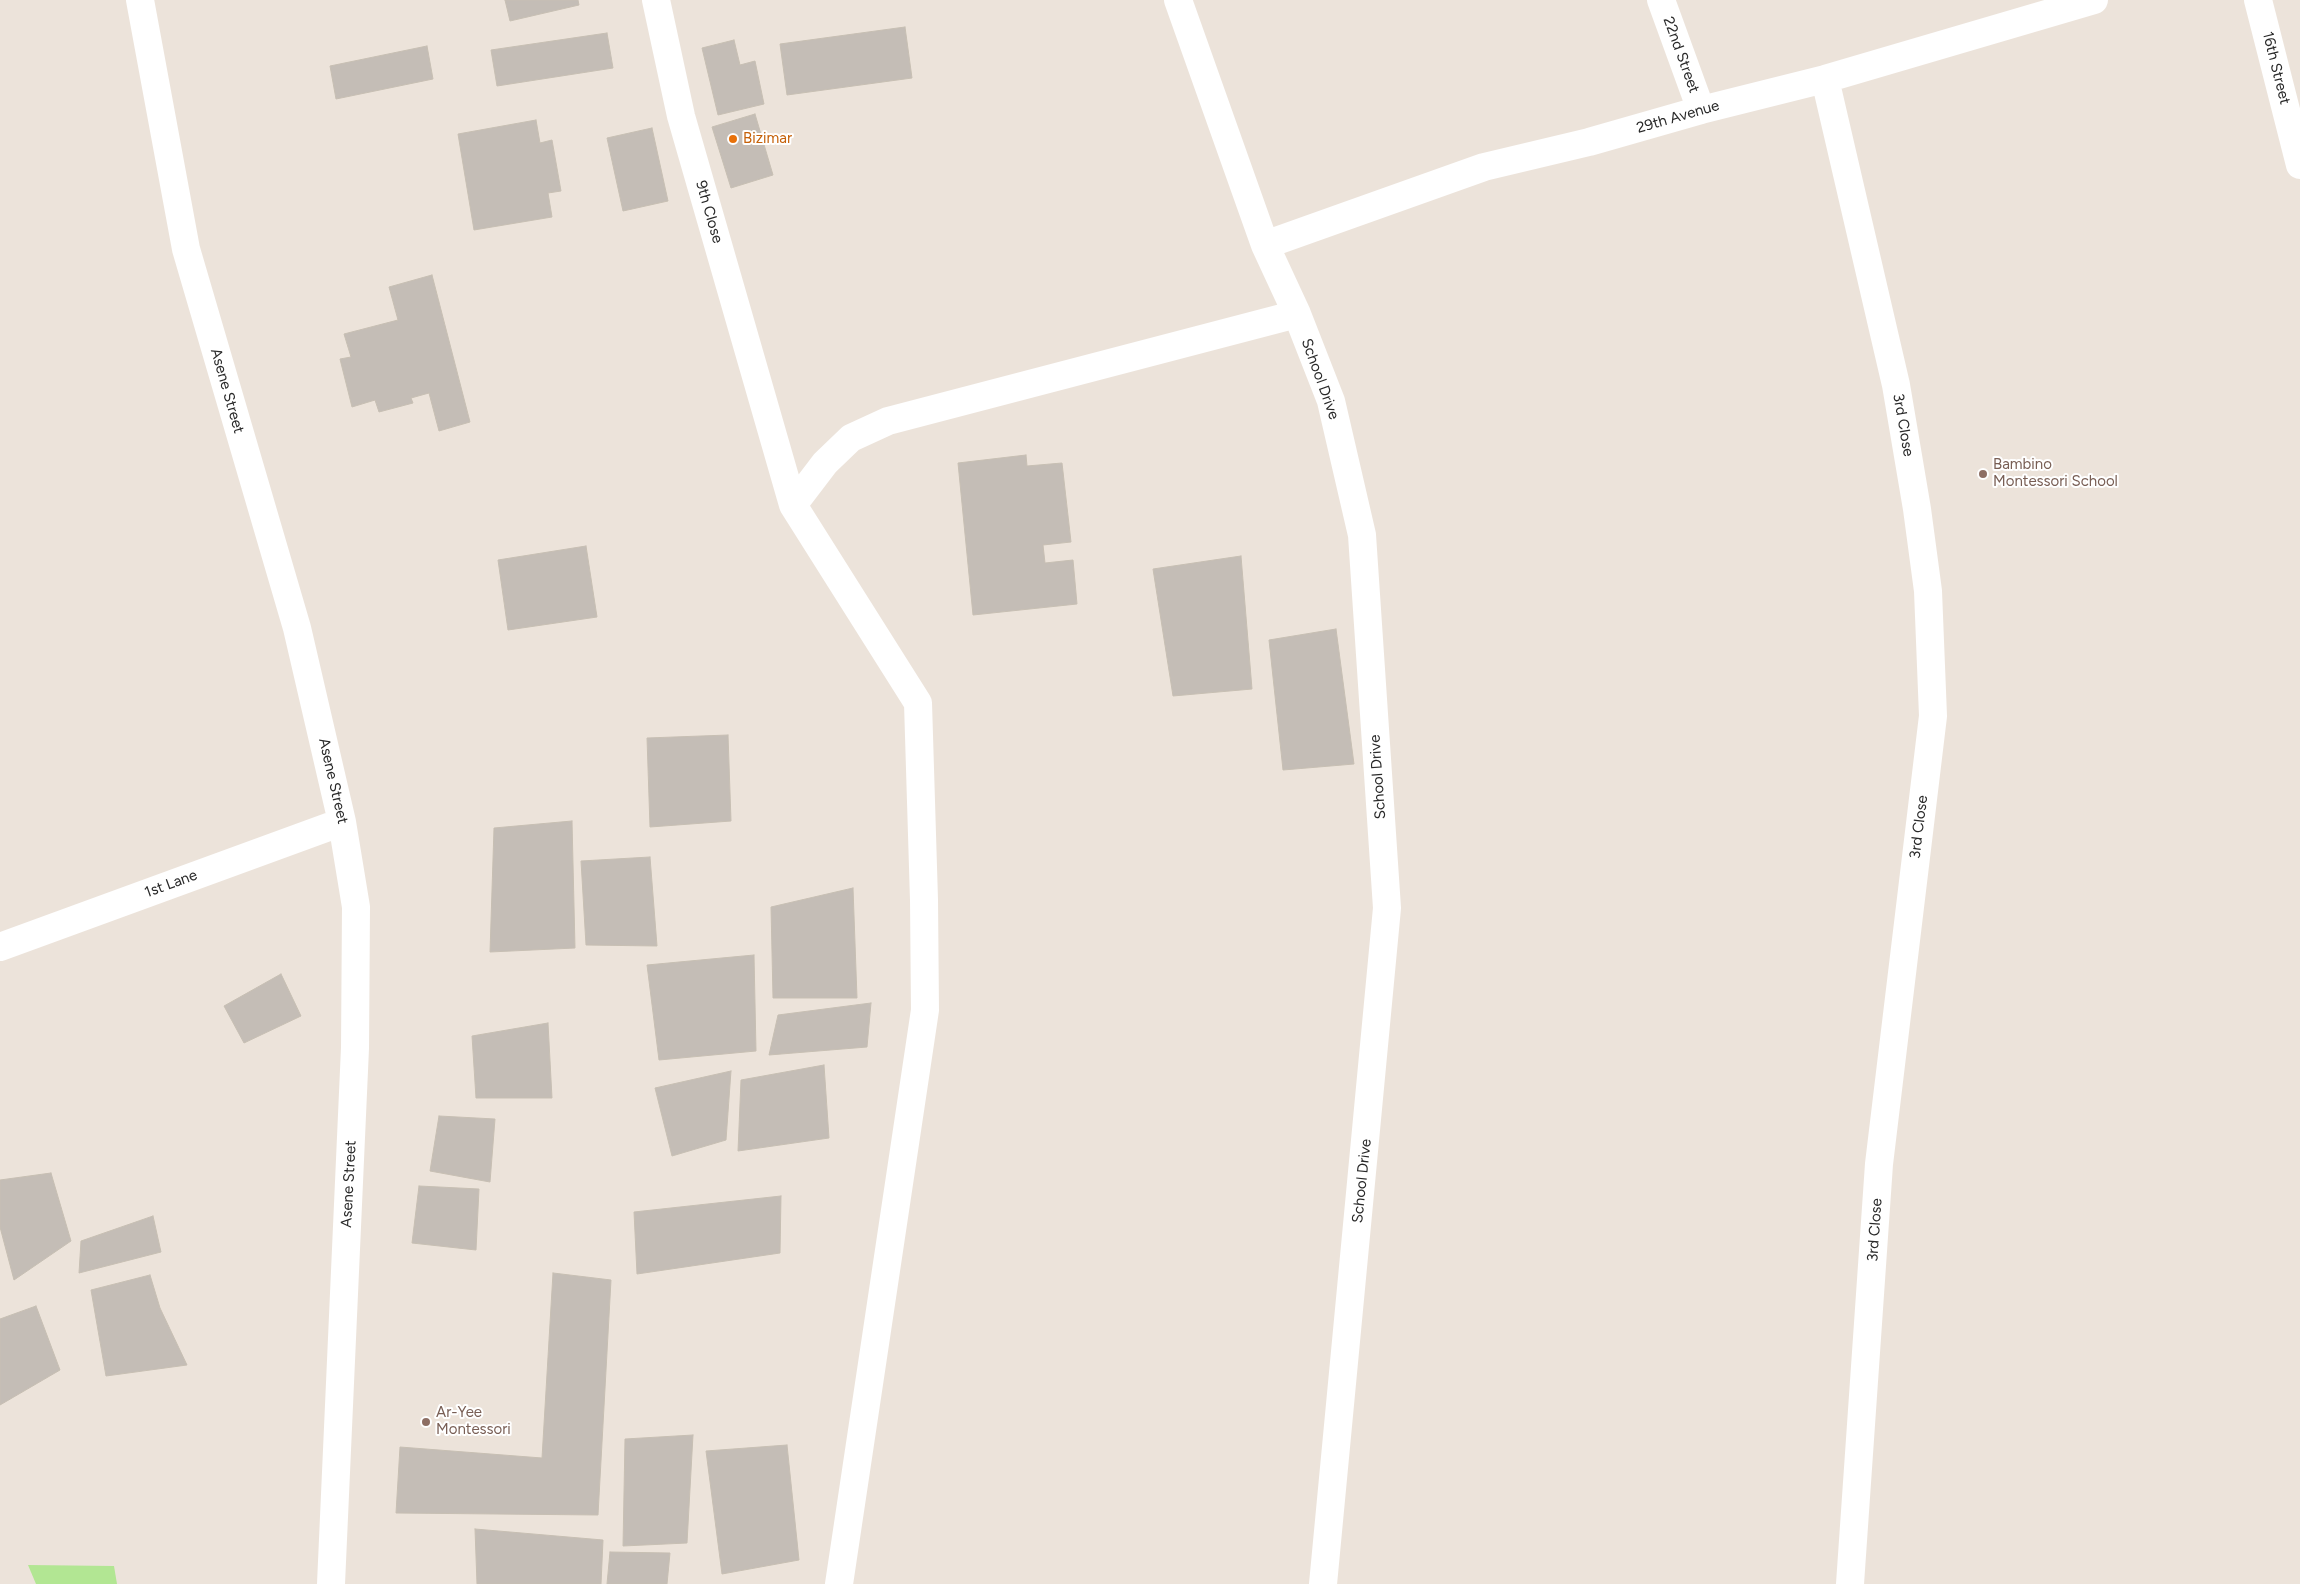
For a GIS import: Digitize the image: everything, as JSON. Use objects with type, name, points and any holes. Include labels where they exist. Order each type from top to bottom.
[{"type":"street","name":"Asene Street","points":[[140,0],[186,249],[297,628],[342,822],[356,907],[355,1048],[331,1584]]},
{"type":"street","name":"9th Close","points":[[656,0],[681,116],[793,505],[918,703],[924,900],[925,1010],[838,1584]]},
{"type":"street","name":"School Drive","points":[[1178,0],[1265,245],[1332,402],[1362,535],[1387,908],[1323,1584]]},
{"type":"street","name":"22nd Street","points":[[1661,0],[1701,110]]},
{"type":"street","name":"29th Avenue","points":[[1265,245],[1484,167],[1588,142],[1701,110],[1825,79],[2094,0]]},
{"type":"street","name":"16th Street","points":[[2258,0],[2300,165]]},
{"type":"street","name":"3rd Close","points":[[1825,79],[1896,385],[1917,509],[1928,591],[1932,716],[1879,1164],[1850,1584]]},
{"type":"street","points":[[793,505],[825,463],[852,438],[888,421],[1296,314]]},
{"type":"street","name":"1st Lane","points":[[0,947],[342,822]]},
{"type":"green space","points":[[28,1565],[114,1566],[117,1584],[36,1584]]},
{"type":"building","points":[[505,0],[578,0],[579,5],[510,21]]},
{"type":"building","points":[[905,27],[912,78],[787,95],[780,44]]},
{"type":"building","points":[[607,33],[613,68],[497,86],[491,50]]},
{"type":"building","points":[[734,40],[740,65],[755,61],[764,104],[718,115],[702,48]]},
{"type":"building","points":[[427,46],[433,79],[336,99],[330,66]]},
{"type":"building","points":[[755,114],[773,175],[731,188],[712,127]]},
{"type":"building","points":[[536,120],[540,143],[552,140],[561,191],[548,193],[552,217],[474,230],[458,134]]},
{"type":"building","points":[[652,128],[668,201],[623,211],[607,138]]},
{"type":"building","points":[[432,275],[470,422],[439,431],[429,393],[411,398],[413,403],[379,412],[375,400],[352,407],[340,359],[351,357],[344,334],[398,320],[389,287]]},
{"type":"building","points":[[1026,455],[1027,466],[1062,463],[1071,542],[1043,545],[1045,563],[1073,560],[1077,604],[973,615],[958,463]]},
{"type":"building","points":[[586,546],[597,617],[508,630],[498,560]]},
{"type":"building","points":[[1241,556],[1252,689],[1173,696],[1153,569]]},
{"type":"building","points":[[1336,629],[1354,764],[1283,770],[1269,640]]},
{"type":"building","points":[[728,735],[731,821],[650,827],[647,738]]},
{"type":"building","points":[[572,821],[575,948],[490,952],[494,828]]},
{"type":"building","points":[[650,857],[657,946],[586,945],[581,861]]},
{"type":"building","points":[[853,888],[857,998],[773,998],[771,907]]},
{"type":"building","points":[[754,955],[756,1051],[659,1060],[647,965]]},
{"type":"building","points":[[281,974],[301,1016],[244,1043],[224,1006]]},
{"type":"building","points":[[871,1003],[867,1047],[769,1055],[778,1015]]},
{"type":"building","points":[[548,1023],[552,1098],[476,1098],[472,1036]]},
{"type":"building","points":[[824,1065],[829,1138],[738,1151],[741,1080]]},
{"type":"building","points":[[731,1071],[726,1140],[672,1156],[655,1088]]},
{"type":"building","points":[[439,1116],[495,1119],[490,1182],[430,1171]]},
{"type":"building","points":[[51,1173],[71,1241],[14,1280],[0,1227],[0,1180]]},
{"type":"building","points":[[419,1186],[479,1189],[476,1250],[412,1243]]},
{"type":"building","points":[[781,1196],[780,1253],[637,1274],[634,1212]]},
{"type":"building","points":[[153,1216],[161,1252],[79,1273],[81,1241]]},
{"type":"building","points":[[553,1273],[611,1280],[598,1515],[396,1513],[400,1447],[542,1458]]},
{"type":"building","points":[[150,1275],[160,1308],[187,1365],[106,1376],[91,1290]]},
{"type":"building","points":[[36,1306],[60,1370],[0,1405],[0,1319]]},
{"type":"building","points":[[693,1435],[687,1543],[623,1546],[625,1439]]},
{"type":"building","points":[[787,1445],[799,1560],[722,1574],[706,1451]]},
{"type":"building","points":[[475,1529],[603,1540],[601,1584],[477,1584]]},
{"type":"building","points":[[610,1552],[670,1553],[667,1584],[607,1584]]},
{"type":"place","name":"Bizimar","points":[[733,139]]},
{"type":"place","name":"Bambino Montessori School","points":[[1983,474]]},
{"type":"place","name":"Ar-Yee Montessori","points":[[426,1422]]}]
